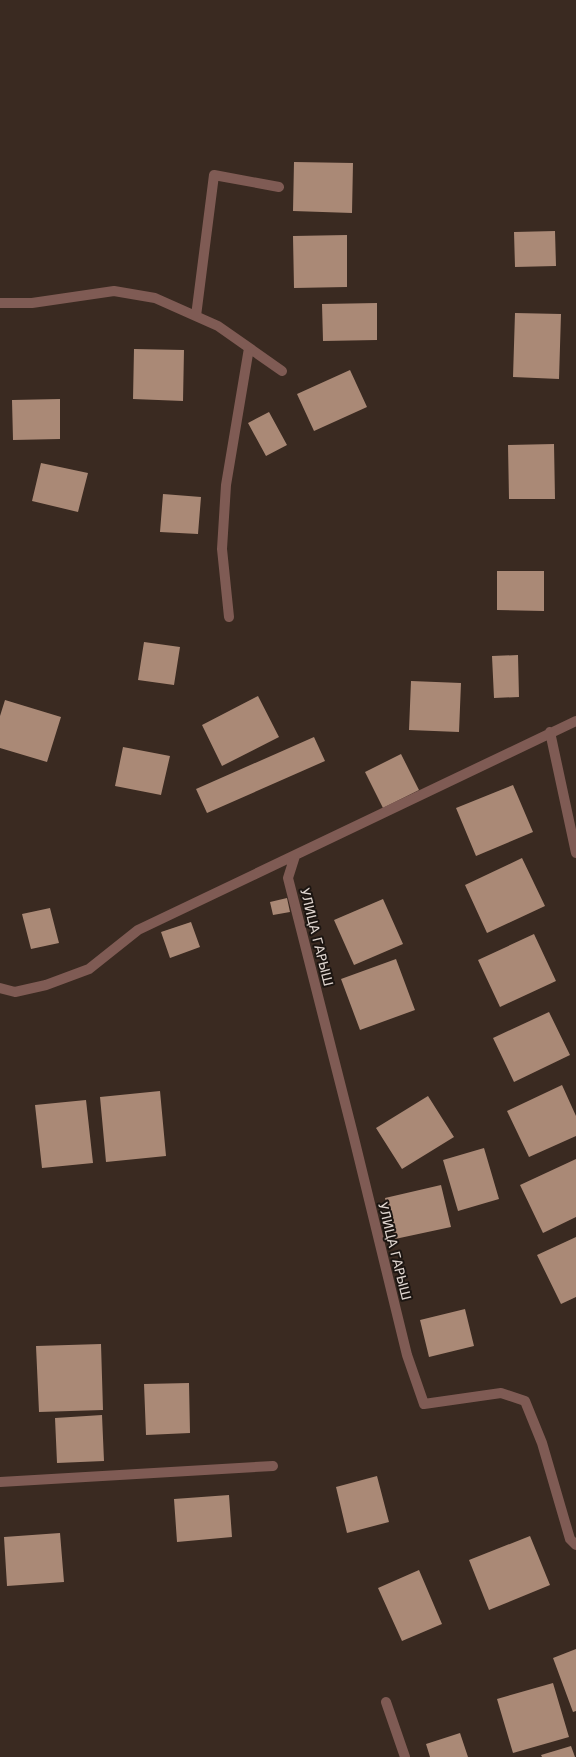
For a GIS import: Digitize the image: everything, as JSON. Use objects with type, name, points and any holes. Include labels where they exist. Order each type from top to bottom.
[{"type":"street","points":[[196,316],[214,175],[279,187]]},
{"type":"street","points":[[0,303],[32,303],[114,291],[155,298],[218,326],[282,371]]},
{"type":"street","points":[[229,617],[222,549],[226,485],[250,348]]},
{"type":"street","points":[[0,988],[15,992],[40,986],[89,969],[138,930],[295,856],[550,732],[576,721]]},
{"type":"street","points":[[550,732],[576,853]]},
{"type":"street","name":"УЛИЦА ГАРЫШ","points":[[295,856],[288,878],[407,1355],[424,1404],[501,1393],[525,1401],[542,1443],[570,1539],[576,1545]]},
{"type":"street","points":[[0,1482],[273,1466]]},
{"type":"street","points":[[386,1702],[405,1757]]},
{"type":"building","points":[[294,162],[353,163],[352,213],[293,211]]},
{"type":"building","points":[[555,231],[556,266],[515,267],[514,232]]},
{"type":"building","points":[[347,235],[347,287],[294,288],[293,236]]},
{"type":"building","points":[[377,303],[377,340],[323,341],[322,304]]},
{"type":"building","points":[[515,313],[561,314],[559,379],[513,377]]},
{"type":"building","points":[[134,349],[184,350],[183,401],[133,399]]},
{"type":"building","points":[[350,370],[367,407],[314,431],[297,394]]},
{"type":"building","points":[[60,399],[60,439],[13,440],[12,400]]},
{"type":"building","points":[[269,412],[287,445],[266,456],[248,423]]},
{"type":"building","points":[[554,444],[555,499],[509,499],[508,445]]},
{"type":"building","points":[[41,463],[88,473],[78,512],[32,501]]},
{"type":"building","points":[[163,494],[201,497],[198,534],[160,532]]},
{"type":"building","points":[[497,571],[544,571],[544,611],[497,610]]},
{"type":"building","points":[[144,642],[180,647],[174,685],[138,680]]},
{"type":"building","points":[[518,655],[519,697],[494,698],[492,656]]},
{"type":"building","points":[[411,681],[461,683],[459,732],[409,730]]},
{"type":"building","points":[[258,696],[279,737],[222,766],[202,725]]},
{"type":"building","points":[[5,700],[61,717],[47,762],[0,748],[0,716]]},
{"type":"building","points":[[314,737],[325,761],[207,813],[196,789]]},
{"type":"building","points":[[123,747],[170,756],[161,795],[115,786]]},
{"type":"building","points":[[401,754],[419,790],[383,808],[365,772]]},
{"type":"building","points":[[513,785],[533,832],[476,856],[456,808]]},
{"type":"building","points":[[522,858],[545,906],[487,933],[465,885]]},
{"type":"building","points":[[287,898],[290,912],[273,915],[270,902]]},
{"type":"building","points":[[383,899],[403,944],[354,965],[334,920]]},
{"type":"building","points":[[50,908],[59,943],[31,949],[22,914]]},
{"type":"building","points":[[191,922],[200,947],[170,958],[161,932]]},
{"type":"building","points":[[534,934],[556,981],[500,1007],[478,960]]},
{"type":"building","points":[[396,959],[415,1010],[360,1030],[341,979]]},
{"type":"building","points":[[549,1012],[570,1055],[514,1082],[493,1038]]},
{"type":"building","points":[[562,1085],[576,1116],[576,1136],[529,1157],[507,1111]]},
{"type":"building","points":[[160,1091],[166,1156],[106,1162],[100,1097]]},
{"type":"building","points":[[428,1096],[454,1137],[402,1169],[376,1128]]},
{"type":"building","points":[[86,1100],[93,1163],[42,1168],[35,1105]]},
{"type":"building","points":[[484,1148],[499,1199],[458,1211],[443,1160]]},
{"type":"building","points":[[576,1159],[576,1217],[543,1233],[520,1185]]},
{"type":"building","points":[[441,1185],[451,1227],[395,1239],[385,1198]]},
{"type":"building","points":[[576,1237],[576,1297],[561,1304],[537,1255]]},
{"type":"building","points":[[465,1309],[474,1346],[429,1357],[420,1320]]},
{"type":"building","points":[[101,1344],[103,1410],[39,1412],[36,1346]]},
{"type":"building","points":[[189,1383],[190,1433],[146,1435],[144,1384]]},
{"type":"building","points":[[102,1415],[104,1461],[57,1463],[55,1418]]},
{"type":"building","points":[[377,1476],[389,1522],[347,1533],[336,1487]]},
{"type":"building","points":[[229,1495],[232,1537],[177,1542],[174,1499]]},
{"type":"building","points":[[60,1533],[64,1582],[7,1586],[4,1537]]},
{"type":"building","points":[[530,1536],[550,1585],[489,1610],[469,1560]]},
{"type":"building","points":[[419,1570],[442,1624],[402,1641],[378,1588]]},
{"type":"building","points":[[576,1649],[576,1711],[573,1712],[553,1658]]},
{"type":"building","points":[[553,1683],[569,1737],[513,1753],[497,1699]]},
{"type":"building","points":[[460,1733],[468,1757],[430,1757],[426,1744]]},
{"type":"building","points":[[571,1746],[575,1757],[542,1757],[541,1755]]}]
